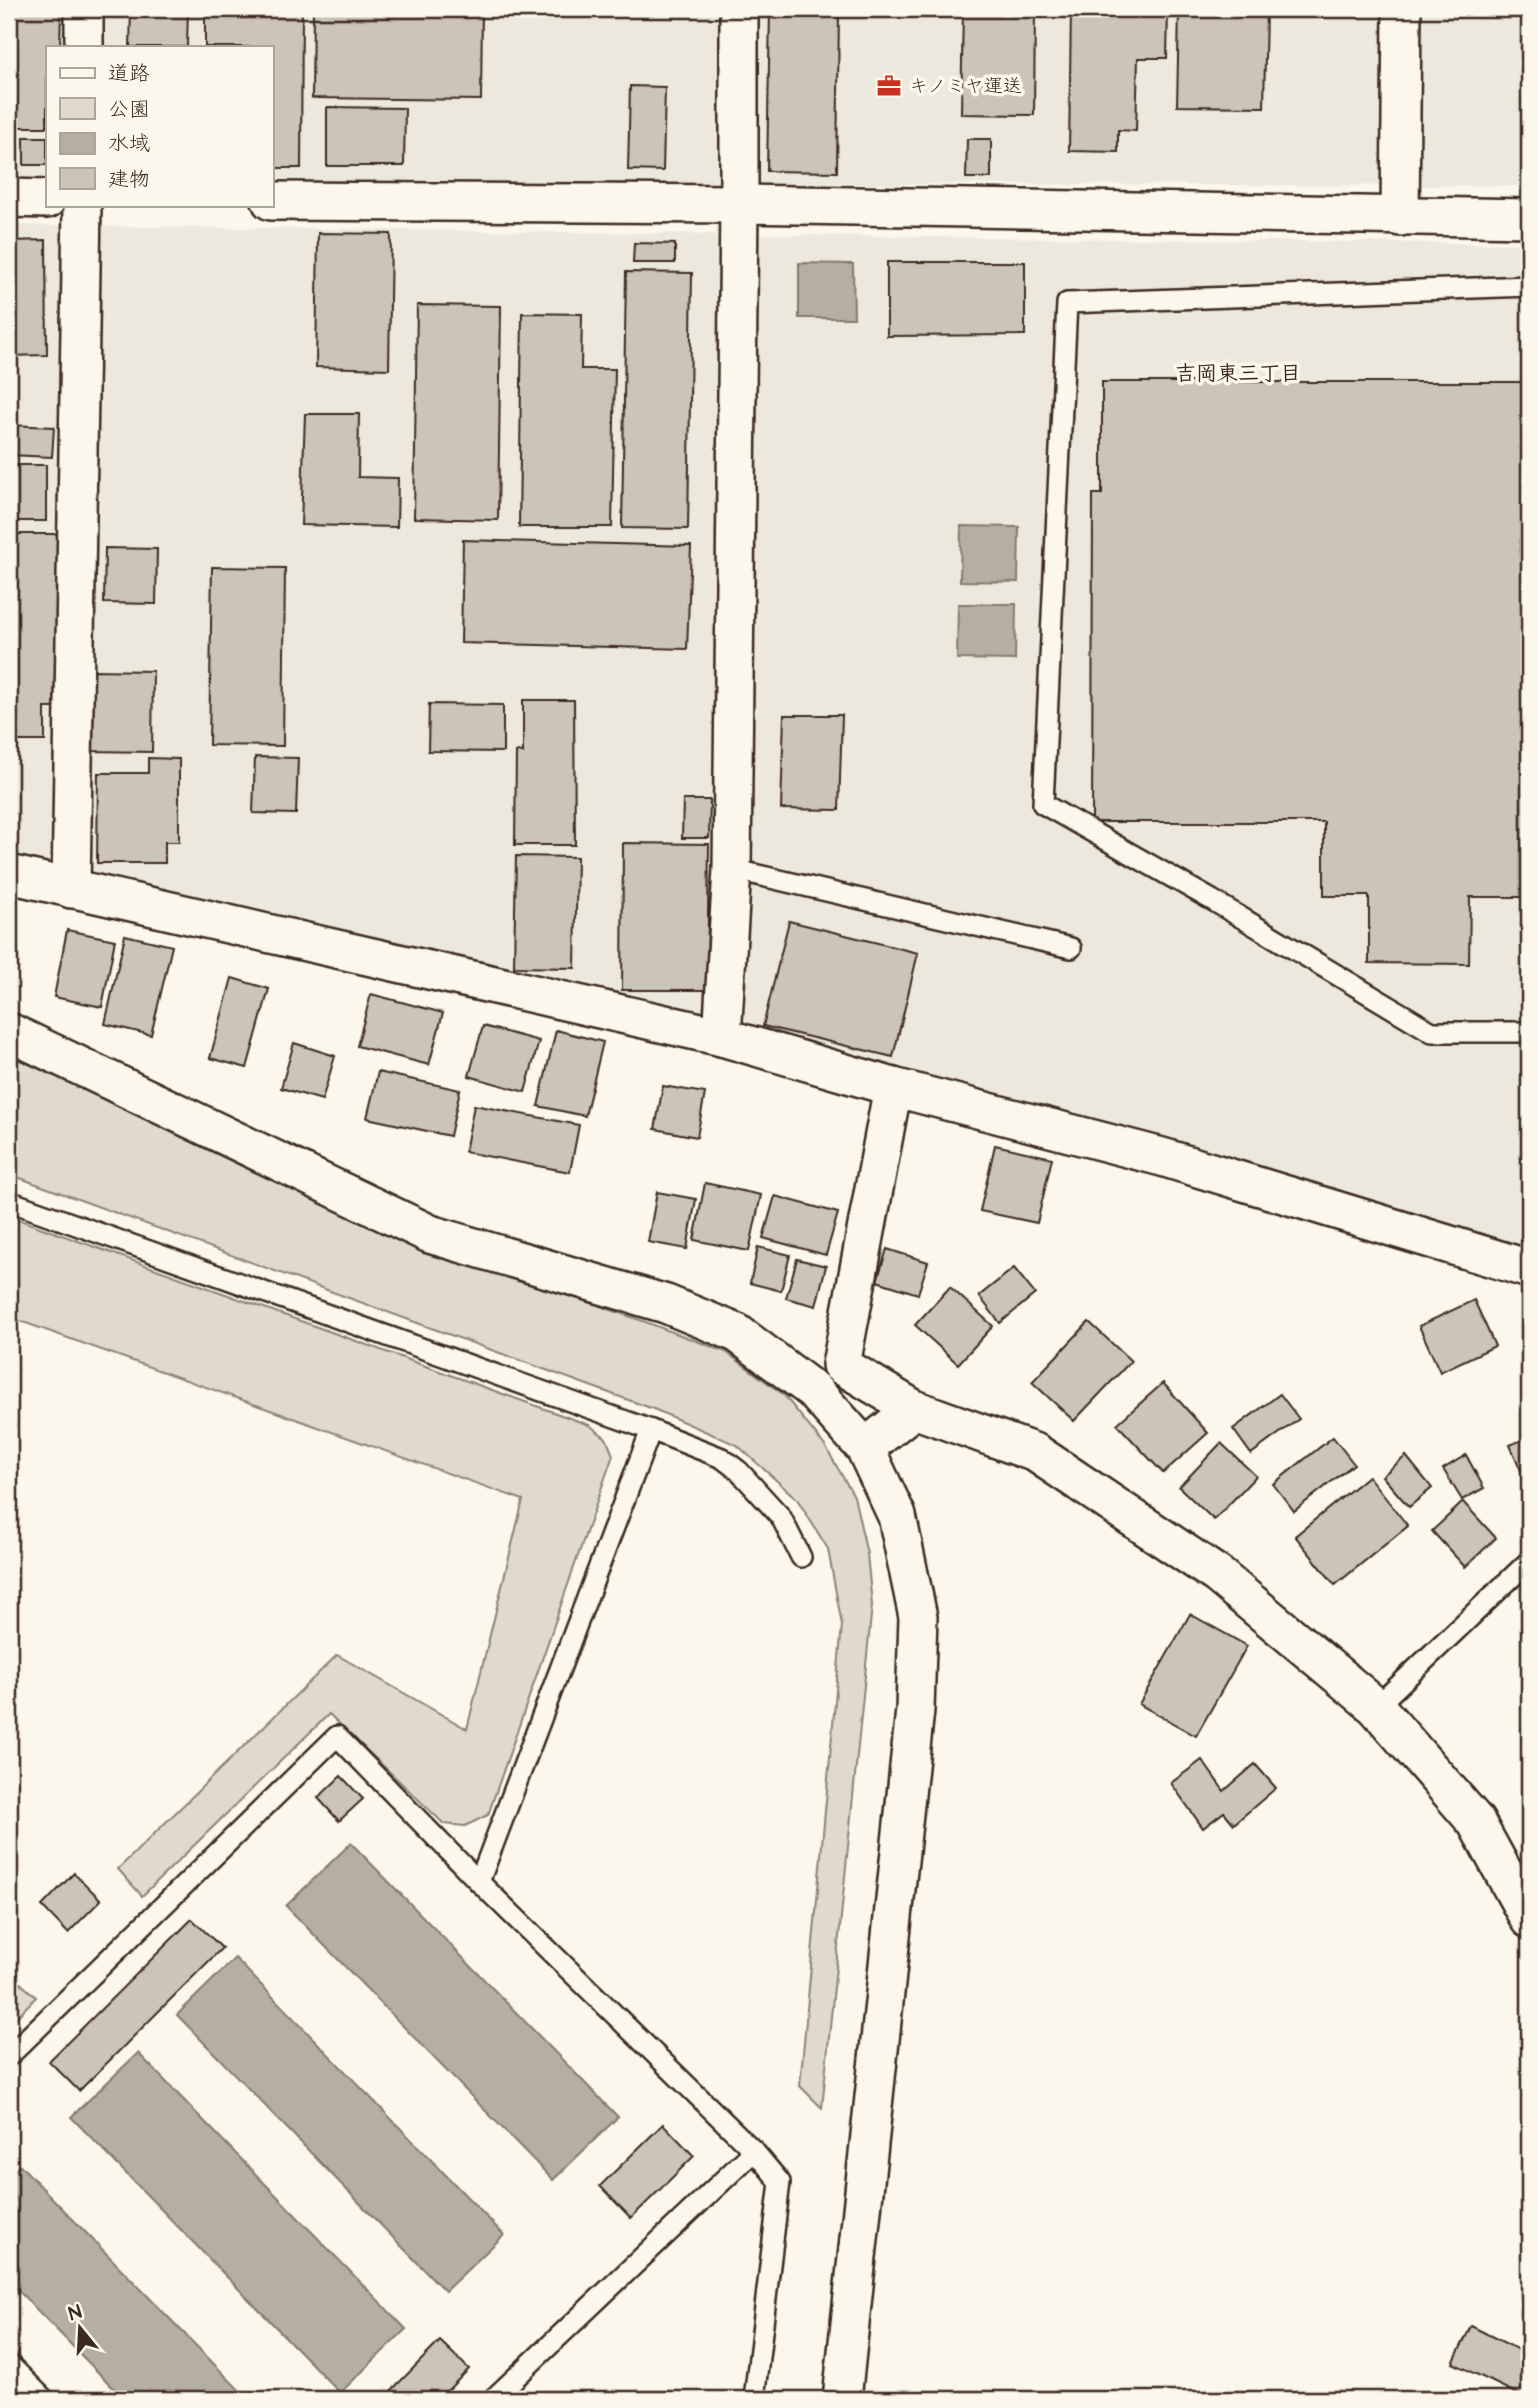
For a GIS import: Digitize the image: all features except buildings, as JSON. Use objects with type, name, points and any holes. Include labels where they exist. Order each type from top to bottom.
[{"type":"street","points":[[84,9],[84,46]]},
{"type":"street","points":[[722,1037],[732,869],[739,9]]},
{"type":"street","points":[[1400,217],[1402,9]]},
{"type":"street","points":[[9,198],[46,199]]},
{"type":"street","points":[[273,201],[739,204],[1529,218]]},
{"type":"street","points":[[71,889],[82,206]]},
{"type":"street","points":[[9,874],[722,1037],[893,1087],[1162,1157],[1529,1269]]},
{"type":"street","points":[[9,1031],[430,1234],[666,1304],[737,1333],[813,1390],[865,1448],[897,1516],[918,1617],[915,1710],[842,2399]]},
{"type":"street","points":[[893,1087],[841,1365],[914,1409],[1037,1453],[1218,1575],[1376,1707],[1476,1822],[1529,1919]]},
{"type":"street","points":[[865,1448],[914,1409]]},
{"type":"lane","points":[[1529,286],[1067,303],[1043,804],[1212,900],[1432,1032],[1529,1032]]},
{"type":"lane","points":[[732,869],[1071,948]]},
{"type":"lane","points":[[9,1201],[651,1430],[722,1458],[739,1471],[782,1517],[800,1557]]},
{"type":"lane","points":[[480,1882],[651,1430]]},
{"type":"lane","points":[[1376,1707],[1529,1561]]},
{"type":"lane","points":[[9,2056],[337,1736],[480,1882],[754,2151],[780,2182],[754,2399]]},
{"type":"lane","points":[[493,2399],[754,2151]]},
{"type":"lane","points":[[9,2364],[44,2399]]},
{"type":"shaded area","points":[[9,9],[1529,9],[1529,186],[273,182],[273,46],[46,46],[46,180],[9,179]]},
{"type":"shaded area","points":[[9,225],[1529,244],[1529,1259],[9,862]]},
{"type":"green space","points":[[9,1055],[427,1246],[726,1352],[784,1395],[825,1446],[854,1496],[867,1554],[872,1605],[822,2108],[800,2086],[842,1625],[828,1549],[797,1499],[737,1445],[656,1410],[9,1174]]},
{"type":"green space","points":[[9,1216],[589,1425],[606,1438],[613,1455],[488,1815],[465,1826],[444,1824],[329,1714],[142,1896],[118,1869],[337,1655],[467,1729],[523,1500],[9,1317]]},
{"type":"green space","points":[[9,1973],[36,1997],[9,2025]]},
{"type":"water","points":[[799,263],[853,264],[854,318],[799,318]]},
{"type":"water","points":[[961,526],[1019,527],[1018,582],[960,581]]},
{"type":"water","points":[[958,604],[1016,604],[1015,660],[957,659]]},
{"type":"water","points":[[351,1843],[618,2117],[553,2180],[286,1906]]},
{"type":"water","points":[[235,1958],[504,2235],[445,2291],[177,2015]]},
{"type":"water","points":[[138,2053],[406,2329],[340,2393],[71,2117]]},
{"type":"water","points":[[20,2165],[248,2399],[124,2399],[9,2281],[9,2176]]},
{"type":"place","name":"キノミヤ運送","points":[[889,86]]},
{"type":"district","name":"吉岡東三丁目","points":[[1238,373]]}]
